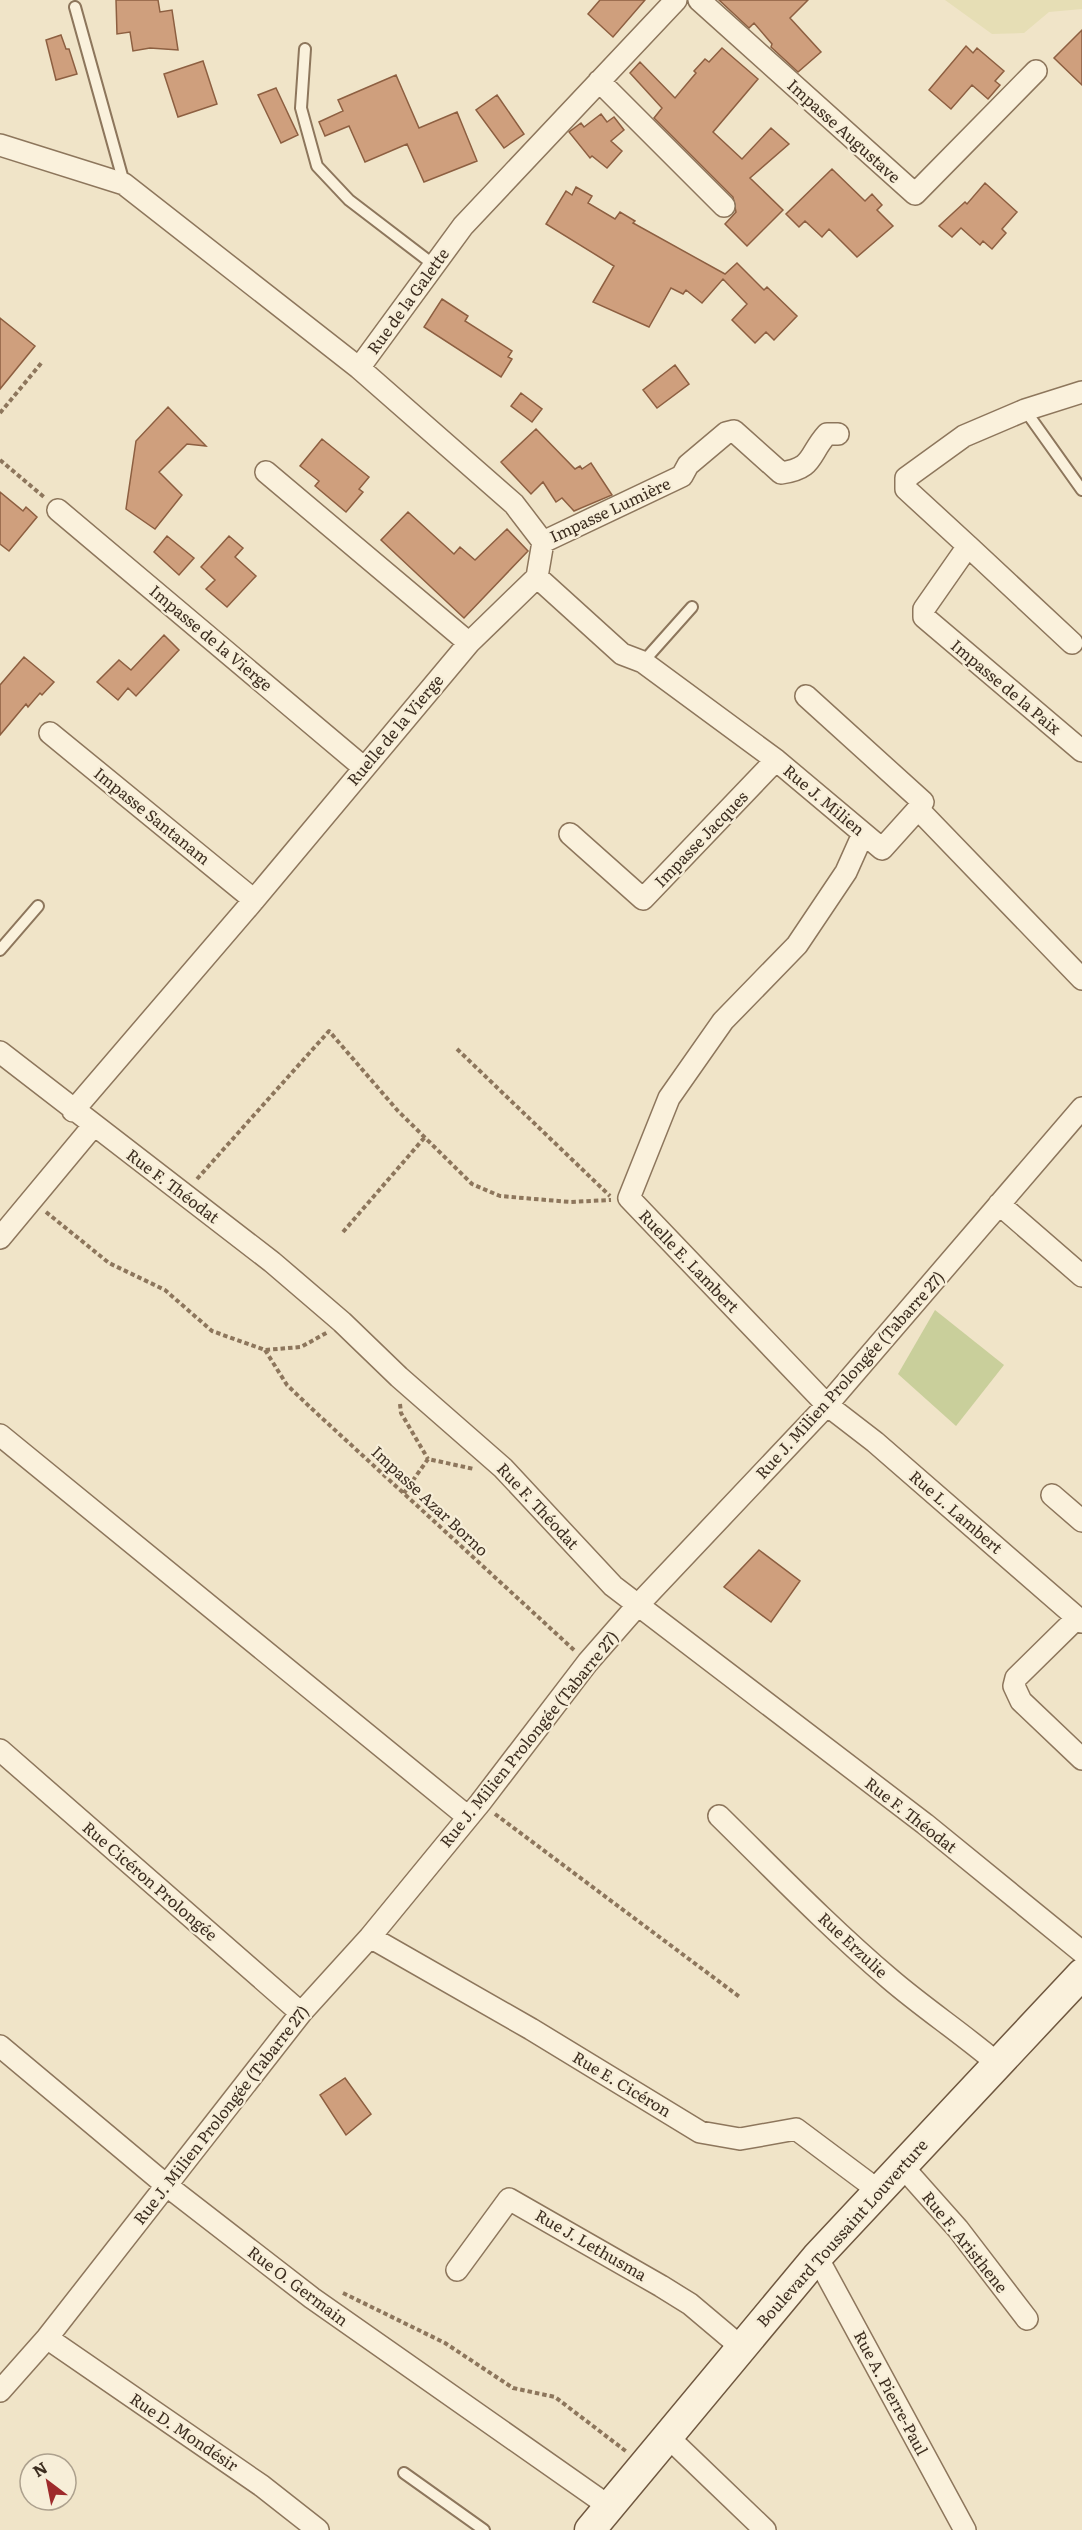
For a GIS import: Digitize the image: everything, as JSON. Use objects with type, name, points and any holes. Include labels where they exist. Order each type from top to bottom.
[{"type":"main road","name":"Boulevard Toussaint Louverture","points":[[590,2530],[817,2257],[1082,1974]]},
{"type":"street","name":"Rue de la Galette","points":[[0,145],[124,184],[359,368],[463,226],[676,0]]},
{"type":"street","name":"Impasse Augustave","points":[[699,0],[915,194],[1036,71]]},
{"type":"street","points":[[599,81],[724,206]]},
{"type":"street","points":[[359,368],[514,504],[543,542],[537,577]]},
{"type":"street","points":[[1072,643],[906,489],[906,478],[964,436],[1025,410],[1082,392]]},
{"type":"street","name":"Impasse Lumière","points":[[543,542],[682,476],[688,465],[726,433],[734,431],[781,473],[797,471],[807,465],[827,434],[838,434]]},
{"type":"street","points":[[266,472],[469,643]]},
{"type":"street","name":"Impasse de la Vierge","points":[[58,510],[363,767]]},
{"type":"street","name":"Impasse de la Paix","points":[[968,546],[924,609],[924,617],[1082,750]]},
{"type":"street","name":"Ruelle de la Vierge","points":[[73,1111],[254,900],[469,643],[537,577]]},
{"type":"street","name":"Rue J. Milien","points":[[537,577],[622,654],[643,662],[776,760],[882,849],[918,809]]},
{"type":"street","points":[[806,696],[923,802],[918,809],[1082,979]]},
{"type":"street","name":"Impasse Santanam","points":[[50,733],[254,900]]},
{"type":"street","name":"Impasse Jacques","points":[[570,834],[643,899],[776,760]]},
{"type":"street","name":"Ruelle E. Lambert","points":[[827,1405],[621,1199],[669,1098],[723,1021],[797,945],[846,872],[863,834]]},
{"type":"street","name":"Rue F. Théodat","points":[[0,1052],[73,1111],[272,1262],[342,1322],[399,1377],[503,1468],[613,1586],[637,1606],[925,1824],[1082,1952]]},
{"type":"street","name":"Rue J. Milien Prolongée (Tabarre 27)","points":[[0,2391],[47,2338],[301,2013],[370,1937],[474,1810],[588,1662],[637,1606],[827,1405],[1082,1108]]},
{"type":"street","points":[[0,1238],[94,1125]]},
{"type":"street","points":[[999,1204],[1082,1276]]},
{"type":"street","name":"Rue L. Lambert","points":[[827,1405],[875,1442],[1080,1620]]},
{"type":"street","points":[[0,1435],[474,1810]]},
{"type":"street","points":[[1052,1495],[1082,1521]]},
{"type":"street","points":[[1080,1620],[1016,1678],[1014,1686],[1021,1701],[1082,1759]]},
{"type":"street","name":"Rue Cicéron Prolongée","points":[[0,1750],[301,2013]]},
{"type":"street","name":"Rue Erzulie","points":[[719,1816],[794,1891],[891,1981],[961,2031],[998,2064]]},
{"type":"street","name":"Rue E. Cicéron","points":[[370,1937],[531,2029],[700,2132],[740,2139],[796,2129],[879,2191]]},
{"type":"street","name":"Rue O. Germain","points":[[0,2046],[166,2185],[312,2298],[610,2507]]},
{"type":"street","name":"Rue F. Aristhene","points":[[902,2166],[958,2229],[1027,2319]]},
{"type":"street","name":"Rue J. Lethusma","points":[[457,2270],[509,2199],[690,2304],[741,2347]]},
{"type":"street","name":"Rue A. Pierre-Paul","points":[[817,2257],[965,2530]]},
{"type":"street","name":"Rue D. Mondésir","points":[[47,2338],[262,2486],[318,2530]]},
{"type":"street","points":[[668,2437],[765,2530]]},
{"type":"lane","points":[[75,7],[124,184]]},
{"type":"lane","points":[[304,49],[301,108],[317,166],[350,200],[434,265]]},
{"type":"lane","points":[[1025,410],[1082,490]]},
{"type":"lane","points":[[643,662],[692,607]]},
{"type":"lane","points":[[0,950],[38,906]]},
{"type":"lane","points":[[404,2473],[484,2530]]},
{"type":"path","points":[[0,413],[43,361]]},
{"type":"path","points":[[0,460],[58,510]]},
{"type":"path","points":[[184,1194],[329,1030],[398,1111],[472,1184],[500,1196],[570,1202],[621,1199]]},
{"type":"path","points":[[458,1049],[621,1199]]},
{"type":"path","points":[[343,1232],[425,1137]]},
{"type":"path","points":[[32,1200],[110,1263],[165,1290],[212,1331],[265,1350],[301,1347],[342,1322]]},
{"type":"path","name":"Impasse Azar Borno","points":[[265,1350],[287,1385],[588,1662]]},
{"type":"path","points":[[399,1377],[401,1413],[428,1459],[468,1469],[503,1468]]},
{"type":"path","points":[[404,1492],[428,1459]]},
{"type":"path","points":[[474,1810],[741,1998]]},
{"type":"path","points":[[312,2298],[327,2284],[445,2343],[513,2388],[555,2397],[644,2465]]},
{"type":"shaded area","points":[[945,0],[1082,0],[1082,9],[1049,12],[1024,33],[992,34]]},
{"type":"green space","points":[[935,1310],[1004,1365],[956,1426],[898,1374]]},
{"type":"building","points":[[116,0],[158,0],[160,12],[172,10],[178,50],[150,48],[133,51],[130,32],[117,34]]},
{"type":"building","points":[[600,0],[645,0],[613,37],[588,14]]},
{"type":"building","points":[[719,0],[808,0],[790,18],[821,52],[798,72],[771,47],[772,44],[754,23],[749,28]]},
{"type":"building","points":[[1082,30],[1082,85],[1054,58]]},
{"type":"building","points":[[61,35],[66,49],[69,49],[77,74],[56,80],[46,40]]},
{"type":"building","points":[[966,46],[973,53],[977,48],[1004,71],[995,81],[1000,85],[988,99],[972,85],[951,109],[929,90]]},
{"type":"building","points":[[722,48],[758,79],[713,132],[742,159],[771,128],[789,144],[750,178],[783,210],[747,246],[725,224],[736,212],[733,197],[654,118],[662,108],[630,73],[640,62],[675,98],[705,59],[709,62]]},
{"type":"building","points":[[203,61],[217,104],[178,117],[164,74]]},
{"type":"building","points":[[396,75],[419,128],[457,112],[477,161],[424,182],[407,144],[365,162],[349,126],[325,136],[319,122],[343,111],[338,100]]},
{"type":"building","points":[[276,88],[298,135],[281,143],[258,95]]},
{"type":"building","points":[[497,95],[524,134],[504,148],[476,110]]},
{"type":"building","points":[[601,114],[607,122],[614,117],[624,130],[611,141],[622,151],[607,168],[592,156],[590,158],[569,132],[581,123],[584,127]]},
{"type":"building","points":[[832,169],[865,201],[872,194],[882,205],[877,210],[893,226],[857,257],[829,229],[822,237],[805,221],[799,227],[786,214]]},
{"type":"building","points":[[985,183],[1017,212],[1002,229],[1006,233],[992,249],[983,241],[980,245],[961,228],[952,237],[939,226],[965,202],[967,204]]},
{"type":"building","points":[[576,187],[592,196],[588,203],[615,219],[620,212],[635,221],[633,223],[725,274],[737,263],[764,290],[767,287],[797,316],[774,340],[766,332],[755,343],[732,320],[747,304],[723,279],[702,303],[686,290],[683,294],[671,288],[649,327],[593,302],[614,266],[546,224],[566,191],[572,195]]},
{"type":"building","points":[[442,299],[468,316],[465,321],[512,351],[508,357],[512,359],[501,377],[424,327]]},
{"type":"building","points":[[0,318],[35,346],[0,389]]},
{"type":"building","points":[[675,365],[689,384],[657,408],[643,390]]},
{"type":"building","points":[[521,393],[542,409],[532,422],[511,406]]},
{"type":"building","points":[[168,407],[206,446],[187,444],[159,472],[182,495],[155,529],[126,509],[136,441]]},
{"type":"building","points":[[536,429],[575,469],[580,466],[582,469],[591,463],[612,495],[574,511],[562,498],[556,502],[543,482],[531,494],[501,462]]},
{"type":"building","points":[[322,439],[369,477],[359,489],[363,492],[346,512],[315,486],[319,481],[300,466]]},
{"type":"building","points":[[0,492],[23,511],[26,507],[37,517],[9,551],[0,544]]},
{"type":"building","points":[[408,512],[454,554],[460,547],[475,560],[507,529],[528,551],[464,618],[381,540]]},
{"type":"building","points":[[167,536],[194,558],[179,575],[154,552]]},
{"type":"building","points":[[229,536],[243,548],[235,557],[256,576],[227,607],[206,589],[215,580],[201,567]]},
{"type":"building","points":[[164,635],[179,650],[136,696],[128,688],[118,700],[97,682],[119,660],[131,670]]},
{"type":"building","points":[[24,657],[54,682],[28,707],[26,704],[0,735],[0,685]]},
{"type":"building","points":[[759,1550],[800,1581],[771,1622],[724,1587]]},
{"type":"building","points":[[345,2078],[371,2114],[346,2135],[320,2095]]}]
